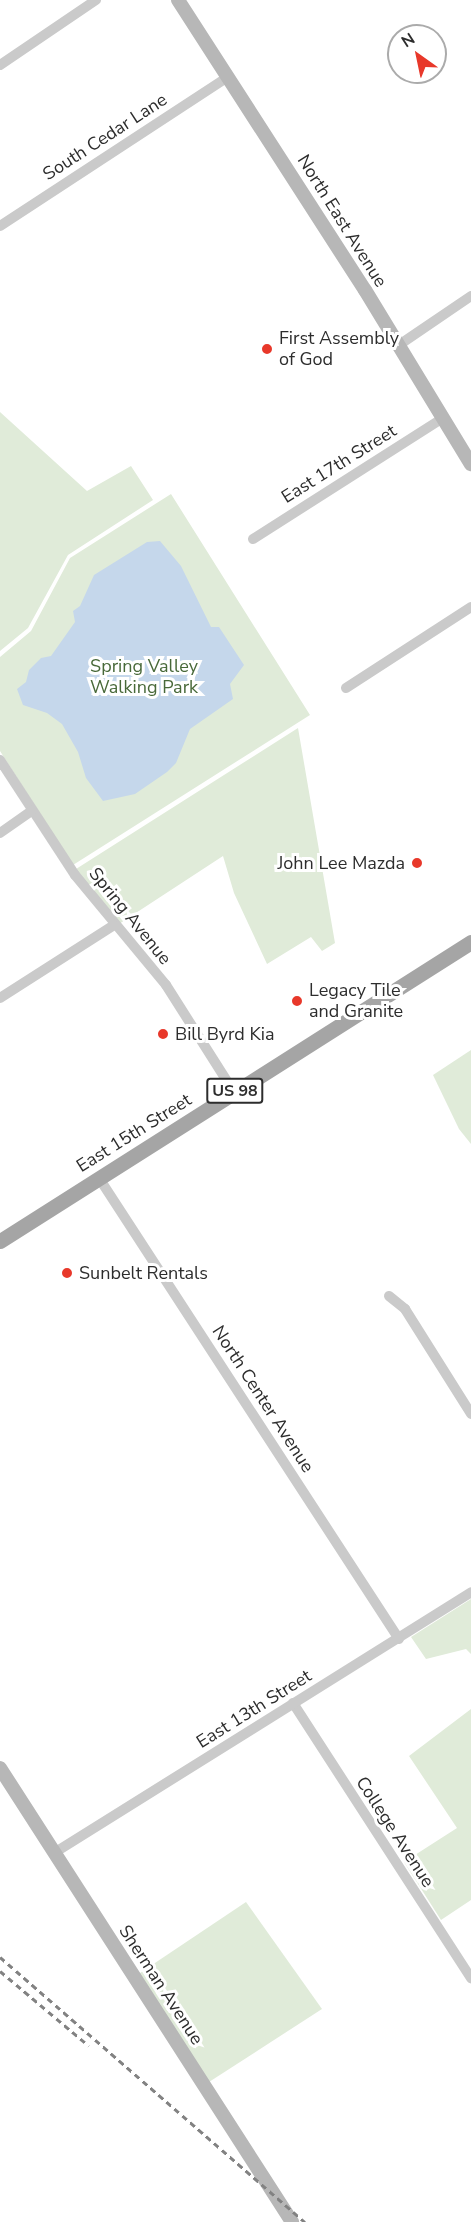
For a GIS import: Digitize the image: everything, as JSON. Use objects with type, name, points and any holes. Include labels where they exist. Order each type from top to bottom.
[{"type":"main road","name":"North East Avenue","points":[[178,0],[399,345],[471,464]]},
{"type":"main road","name":"East 15th Street","points":[[0,1241],[471,942]]},
{"type":"main road","name":"Sherman Avenue","points":[[0,1768],[292,2222]]},
{"type":"street","points":[[0,65],[96,0]]},
{"type":"street","name":"South Cedar Lane","points":[[0,226],[228,77]]},
{"type":"street","points":[[399,345],[471,296]]},
{"type":"street","name":"East 17th Street","points":[[253,539],[443,418]]},
{"type":"street","points":[[346,688],[471,607]]},
{"type":"street","name":"Spring Avenue","points":[[0,760],[75,875],[166,986],[234,1092]]},
{"type":"street","points":[[0,832],[32,811]]},
{"type":"street","points":[[0,998],[114,924]]},
{"type":"street","name":"North Center Avenue","points":[[99,1178],[399,1639]]},
{"type":"street","points":[[390,1296],[405,1309],[471,1414]]},
{"type":"street","name":"East 13th Street","points":[[54,1852],[471,1593]]},
{"type":"street","name":"College Avenue","points":[[293,1703],[471,1978]]},
{"type":"green space","points":[[0,412],[87,491],[131,466],[153,500],[68,555],[28,628],[0,651]]},
{"type":"green space","name":"Spring Valley Walking Park","points":[[171,494],[310,715],[73,865],[0,751],[0,657],[31,631],[70,558]]},
{"type":"green space","points":[[298,728],[335,943],[322,951],[311,937],[267,964],[234,893],[223,856],[119,924],[76,869]]},
{"type":"green space","points":[[471,1050],[471,1144],[459,1129],[433,1075]]},
{"type":"green space","points":[[471,1599],[471,1654],[466,1649],[426,1659],[411,1637]]},
{"type":"green space","points":[[471,1709],[471,1900],[441,1920],[404,1862],[457,1828],[409,1756]]},
{"type":"green space","points":[[246,1902],[322,2009],[209,2082],[137,1975]]},
{"type":"water","points":[[160,541],[181,566],[211,627],[219,627],[244,665],[230,684],[233,699],[190,729],[176,763],[167,772],[135,794],[103,801],[86,778],[78,752],[62,724],[47,713],[23,705],[17,689],[26,682],[29,670],[41,658],[51,656],[75,622],[73,611],[80,606],[94,575],[147,542]]},
{"type":"railway","points":[[0,1957],[305,2222]]},
{"type":"railway","points":[[0,1971],[89,2046]]},
{"type":"place","name":"First Assembly of God","points":[[267,349]]},
{"type":"place","name":"John Lee Mazda","points":[[417,863]]},
{"type":"place","name":"Legacy Tile and Granite","points":[[297,1001]]},
{"type":"place","name":"Bill Byrd Kia","points":[[163,1034]]},
{"type":"place","name":"Sunbelt Rentals","points":[[67,1273]]}]
